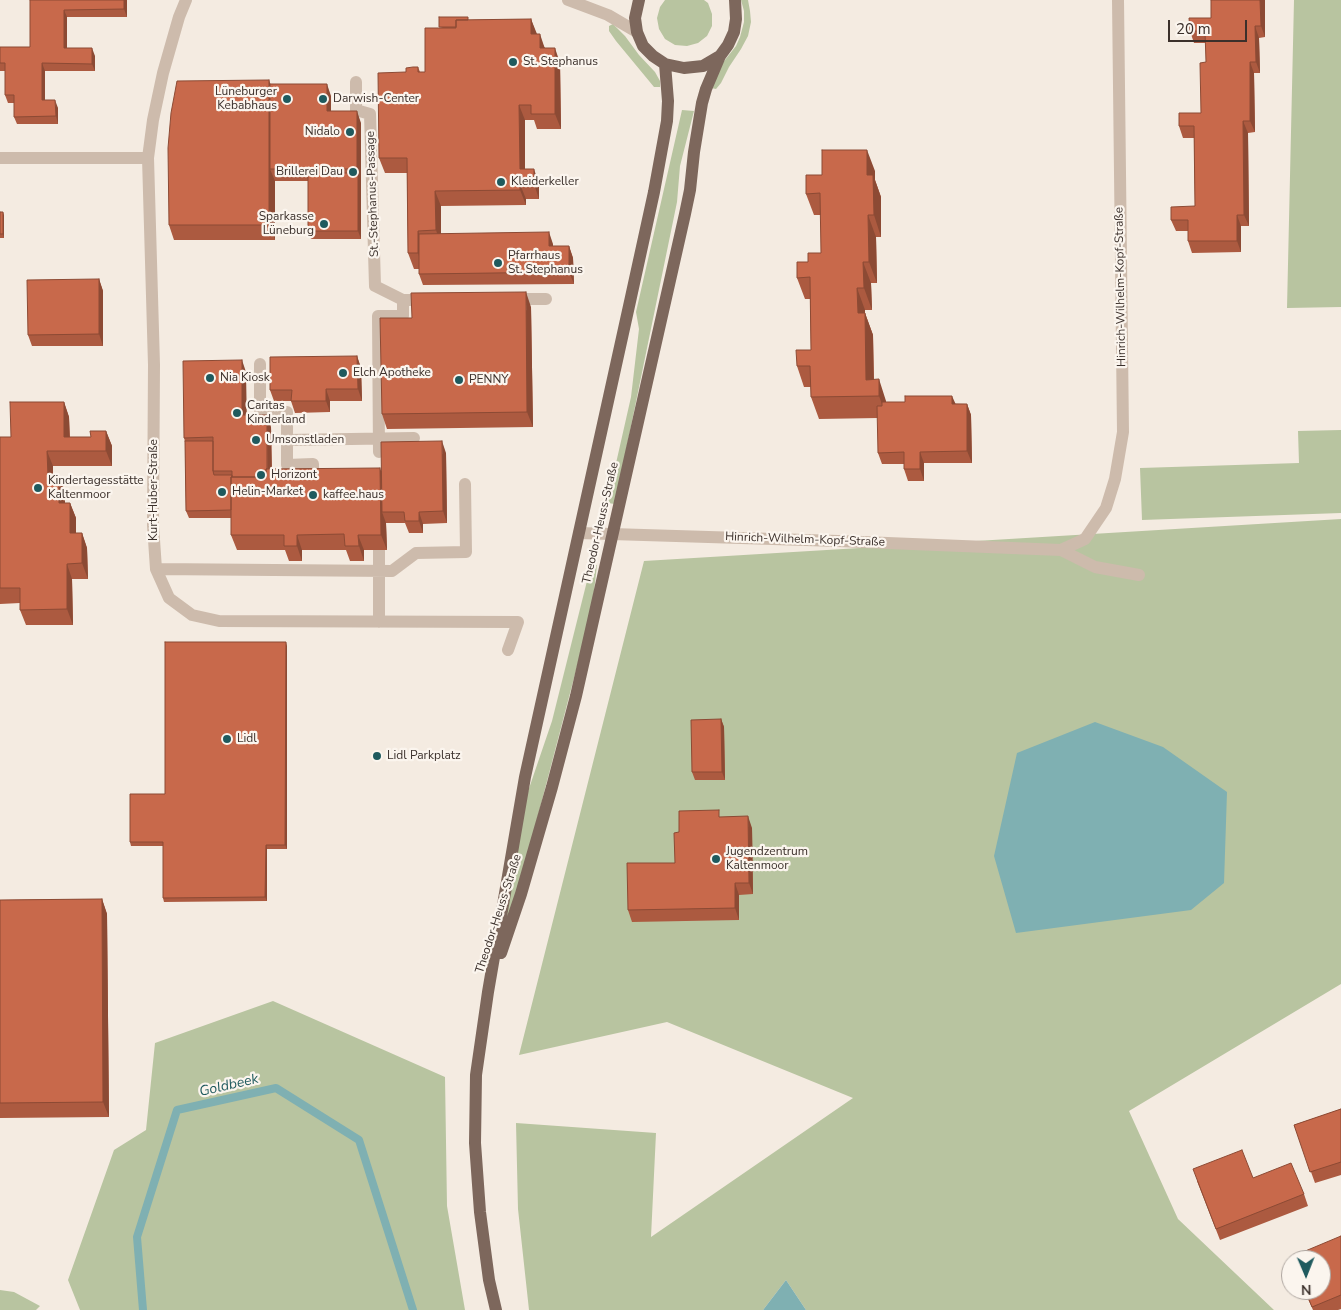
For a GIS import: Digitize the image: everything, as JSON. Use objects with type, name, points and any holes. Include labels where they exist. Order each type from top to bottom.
[{"type":"main road","points":[[639,0],[635,18],[637,32],[643,46],[653,56],[665,64],[684,68],[703,66],[720,56]]},
{"type":"main road","name":"Theodor-Heuss-Straße","points":[[488,992],[552,787],[576,696],[685,214],[702,102],[720,56],[734,32],[736,19],[734,2]]},
{"type":"main road","name":"Theodor-Heuss-Straße","points":[[496,1310],[489,1280],[480,1212],[474,1143],[476,1074],[488,992],[525,777],[666,130],[668,100],[665,64]]},
{"type":"street","name":"Kurt-Huber-Straße","points":[[186,0],[179,17],[163,73],[153,120],[148,158],[154,364],[153,525],[156,569],[169,598],[192,615],[219,621],[518,622],[508,650]]},
{"type":"street","points":[[568,0],[608,15],[637,32]]},
{"type":"street","name":"Hinrich-Wilhelm-Kopf-Straße","points":[[1061,550],[1085,538],[1106,508],[1115,479],[1123,432],[1118,0]]},
{"type":"street","name":"St.-Stephanus-Passage","points":[[356,82],[356,110],[370,114],[375,286],[403,300],[440,300]]},
{"type":"street","points":[[0,158],[148,158]]},
{"type":"street","points":[[499,299],[546,299]]},
{"type":"street","points":[[379,452],[378,316],[403,316],[403,300]]},
{"type":"street","points":[[260,364],[260,412],[287,412],[288,464],[313,464],[313,484]]},
{"type":"street","points":[[287,440],[414,438]]},
{"type":"street","points":[[156,569],[392,571],[416,553],[466,552],[465,484]]},
{"type":"street","name":"Hinrich-Wilhelm-Kopf-Straße","points":[[579,533],[1061,550],[1095,567],[1139,575]]},
{"type":"street","points":[[379,550],[379,622]]},
{"type":"green space","points":[[665,0],[704,0],[708,3],[712,14],[712,26],[707,36],[698,43],[687,46],[675,45],[665,39],[659,29],[657,18],[660,7]]},
{"type":"green space","points":[[741,0],[748,0],[751,22],[748,36],[721,83],[716,89],[711,88],[721,65],[736,46],[740,37],[744,22]]},
{"type":"green space","points":[[1294,0],[1341,0],[1341,307],[1287,308]]},
{"type":"green space","points":[[613,24],[655,72],[660,81],[660,87],[654,87],[616,41],[609,31],[609,26]]},
{"type":"green space","points":[[682,110],[694,111],[680,166],[677,202],[615,504],[607,503],[631,397],[639,329],[636,312]]},
{"type":"green space","points":[[1341,430],[1341,513],[1142,520],[1140,468],[1299,463],[1298,431]]},
{"type":"green space","points":[[1341,519],[1341,984],[1129,1111],[1178,1219],[1274,1310],[806,1310],[786,1280],[763,1310],[529,1310],[518,1209],[516,1123],[656,1133],[651,1237],[853,1098],[667,1022],[519,1055],[644,561]]},
{"type":"green space","points":[[591,565],[597,565],[592,609],[518,892],[499,953],[522,809],[552,721]]},
{"type":"green space","points":[[273,1001],[445,1077],[447,1206],[465,1310],[80,1310],[68,1280],[114,1150],[146,1130],[155,1043]]},
{"type":"green space","points":[[0,1290],[14,1292],[40,1306],[36,1310],[0,1310]]},
{"type":"water","points":[[1095,722],[1163,747],[1227,792],[1224,883],[1191,910],[1016,933],[994,856],[1017,753]]},
{"type":"water","points":[[786,1280],[806,1310],[763,1310]]},
{"type":"building","points":[[30,0],[124,0],[124,9],[64,10],[64,48],[92,48],[92,64],[42,63],[42,100],[55,100],[56,116],[14,117],[14,95],[5,95],[5,63],[0,63],[0,47],[30,47]]},
{"type":"building","points":[[1211,0],[1260,0],[1261,26],[1255,26],[1256,62],[1250,62],[1250,121],[1243,121],[1244,215],[1237,215],[1237,241],[1188,241],[1188,220],[1171,220],[1171,207],[1195,206],[1194,126],[1179,126],[1179,113],[1201,113],[1200,63],[1206,62],[1205,31],[1190,31],[1189,18],[1211,18]]},
{"type":"building","points":[[439,17],[468,17],[468,20],[456,20],[456,27],[439,27]]},
{"type":"building","points":[[531,19],[531,34],[540,34],[540,48],[555,48],[555,114],[531,114],[531,105],[519,105],[520,169],[534,169],[534,184],[520,184],[520,190],[435,191],[436,230],[418,231],[418,253],[408,253],[407,158],[379,158],[378,73],[406,72],[406,68],[413,67],[418,67],[418,72],[425,72],[425,28],[456,28],[456,20]]},
{"type":"building","points":[[269,80],[269,225],[169,225],[168,148],[171,113],[177,81]]},
{"type":"building","points":[[270,84],[327,84],[327,111],[357,111],[357,169],[270,169]]},
{"type":"building","points":[[822,150],[867,150],[867,175],[873,175],[874,215],[868,215],[869,262],[863,262],[864,288],[857,288],[858,313],[865,313],[866,380],[879,379],[879,396],[811,397],[810,366],[797,366],[796,350],[811,350],[810,277],[797,278],[797,262],[808,262],[808,253],[821,253],[820,193],[806,194],[806,175],[822,175]]},
{"type":"building","points":[[308,173],[358,173],[358,231],[308,231]]},
{"type":"building","points":[[0,212],[3,212],[3,234],[0,234]]},
{"type":"building","name":"Pfarrhaus St. Stephanus","points":[[549,232],[549,246],[569,246],[569,272],[419,274],[419,234]]},
{"type":"building","points":[[99,279],[99,334],[28,335],[27,280]]},
{"type":"building","name":"PENNY","points":[[526,292],[527,412],[382,414],[380,318],[412,318],[411,293]]},
{"type":"building","points":[[357,356],[358,389],[326,389],[326,401],[291,401],[292,390],[270,390],[270,357]]},
{"type":"building","points":[[242,360],[242,415],[267,415],[266,477],[232,477],[232,471],[213,471],[213,437],[184,438],[183,361]]},
{"type":"building","points":[[905,396],[952,396],[952,404],[967,404],[967,451],[920,452],[920,469],[904,469],[904,452],[878,453],[877,406],[882,406],[882,402],[905,402]]},
{"type":"building","points":[[10,402],[64,402],[64,437],[91,437],[90,431],[106,431],[106,451],[47,451],[48,476],[59,476],[59,503],[70,503],[70,533],[82,533],[82,563],[67,564],[67,609],[20,610],[20,588],[0,588],[0,437],[11,437]]},
{"type":"building","points":[[185,441],[213,441],[214,475],[232,475],[231,510],[186,511]]},
{"type":"building","points":[[442,441],[443,511],[419,512],[419,521],[405,521],[404,512],[382,512],[381,442]]},
{"type":"building","points":[[380,468],[381,535],[358,535],[359,546],[345,546],[344,534],[297,535],[297,546],[284,546],[284,535],[231,535],[231,477],[266,477],[266,469]]},
{"type":"building","name":"Lidl","points":[[165,642],[286,642],[285,845],[266,845],[265,897],[163,898],[163,842],[130,842],[130,794],[165,794]]},
{"type":"building","points":[[721,719],[722,772],[692,772],[691,720]]},
{"type":"building","name":"Jugendzentrum Kaltenmoor","points":[[719,810],[719,817],[748,816],[749,883],[735,883],[735,908],[628,910],[627,863],[675,863],[674,833],[679,832],[679,811]]},
{"type":"building","points":[[102,899],[103,1102],[0,1103],[0,900]]},
{"type":"building","points":[[1341,1109],[1341,1162],[1310,1172],[1294,1125]]},
{"type":"building","points":[[1242,1150],[1253,1178],[1291,1163],[1304,1194],[1216,1229],[1193,1169]]},
{"type":"building","points":[[1341,1236],[1341,1295],[1331,1299],[1331,1250],[1308,1250]]},
{"type":"building","points":[[1309,1300],[1329,1300],[1312,1307]]},
{"type":"waterway","name":"Goldbeek","points":[[143,1310],[137,1237],[177,1110],[276,1088],[359,1140],[413,1310]]},
{"type":"place","name":"St. Stephanus","points":[[513,62]]},
{"type":"place","name":"Lüneburger Kebabhaus","points":[[287,99]]},
{"type":"place","name":"Darwish-Center","points":[[323,99]]},
{"type":"place","name":"Nidalo","points":[[350,132]]},
{"type":"place","name":"Brillerei Dau","points":[[353,172]]},
{"type":"place","name":"Kleiderkeller","points":[[501,182]]},
{"type":"place","name":"Sparkasse Lüneburg","points":[[324,224]]},
{"type":"place","name":"Pfarrhaus St. Stephanus","points":[[498,263]]},
{"type":"place","name":"Elch Apotheke","points":[[343,373]]},
{"type":"place","name":"Nia Kiosk","points":[[210,378]]},
{"type":"place","name":"PENNY","points":[[459,380]]},
{"type":"place","name":"Caritas Kinderland","points":[[237,413]]},
{"type":"place","name":"Umsonstladen","points":[[256,440]]},
{"type":"place","name":"Horizont","points":[[261,475]]},
{"type":"place","name":"Kindertagesstätte Kaltenmoor","points":[[38,488]]},
{"type":"place","name":"Helin-Market","points":[[222,492]]},
{"type":"place","name":"kaffee.haus","points":[[313,495]]},
{"type":"place","name":"Lidl","points":[[227,739]]},
{"type":"place","name":"Lidl Parkplatz","points":[[377,756]]},
{"type":"place","name":"Jugendzentrum Kaltenmoor","points":[[716,859]]}]
